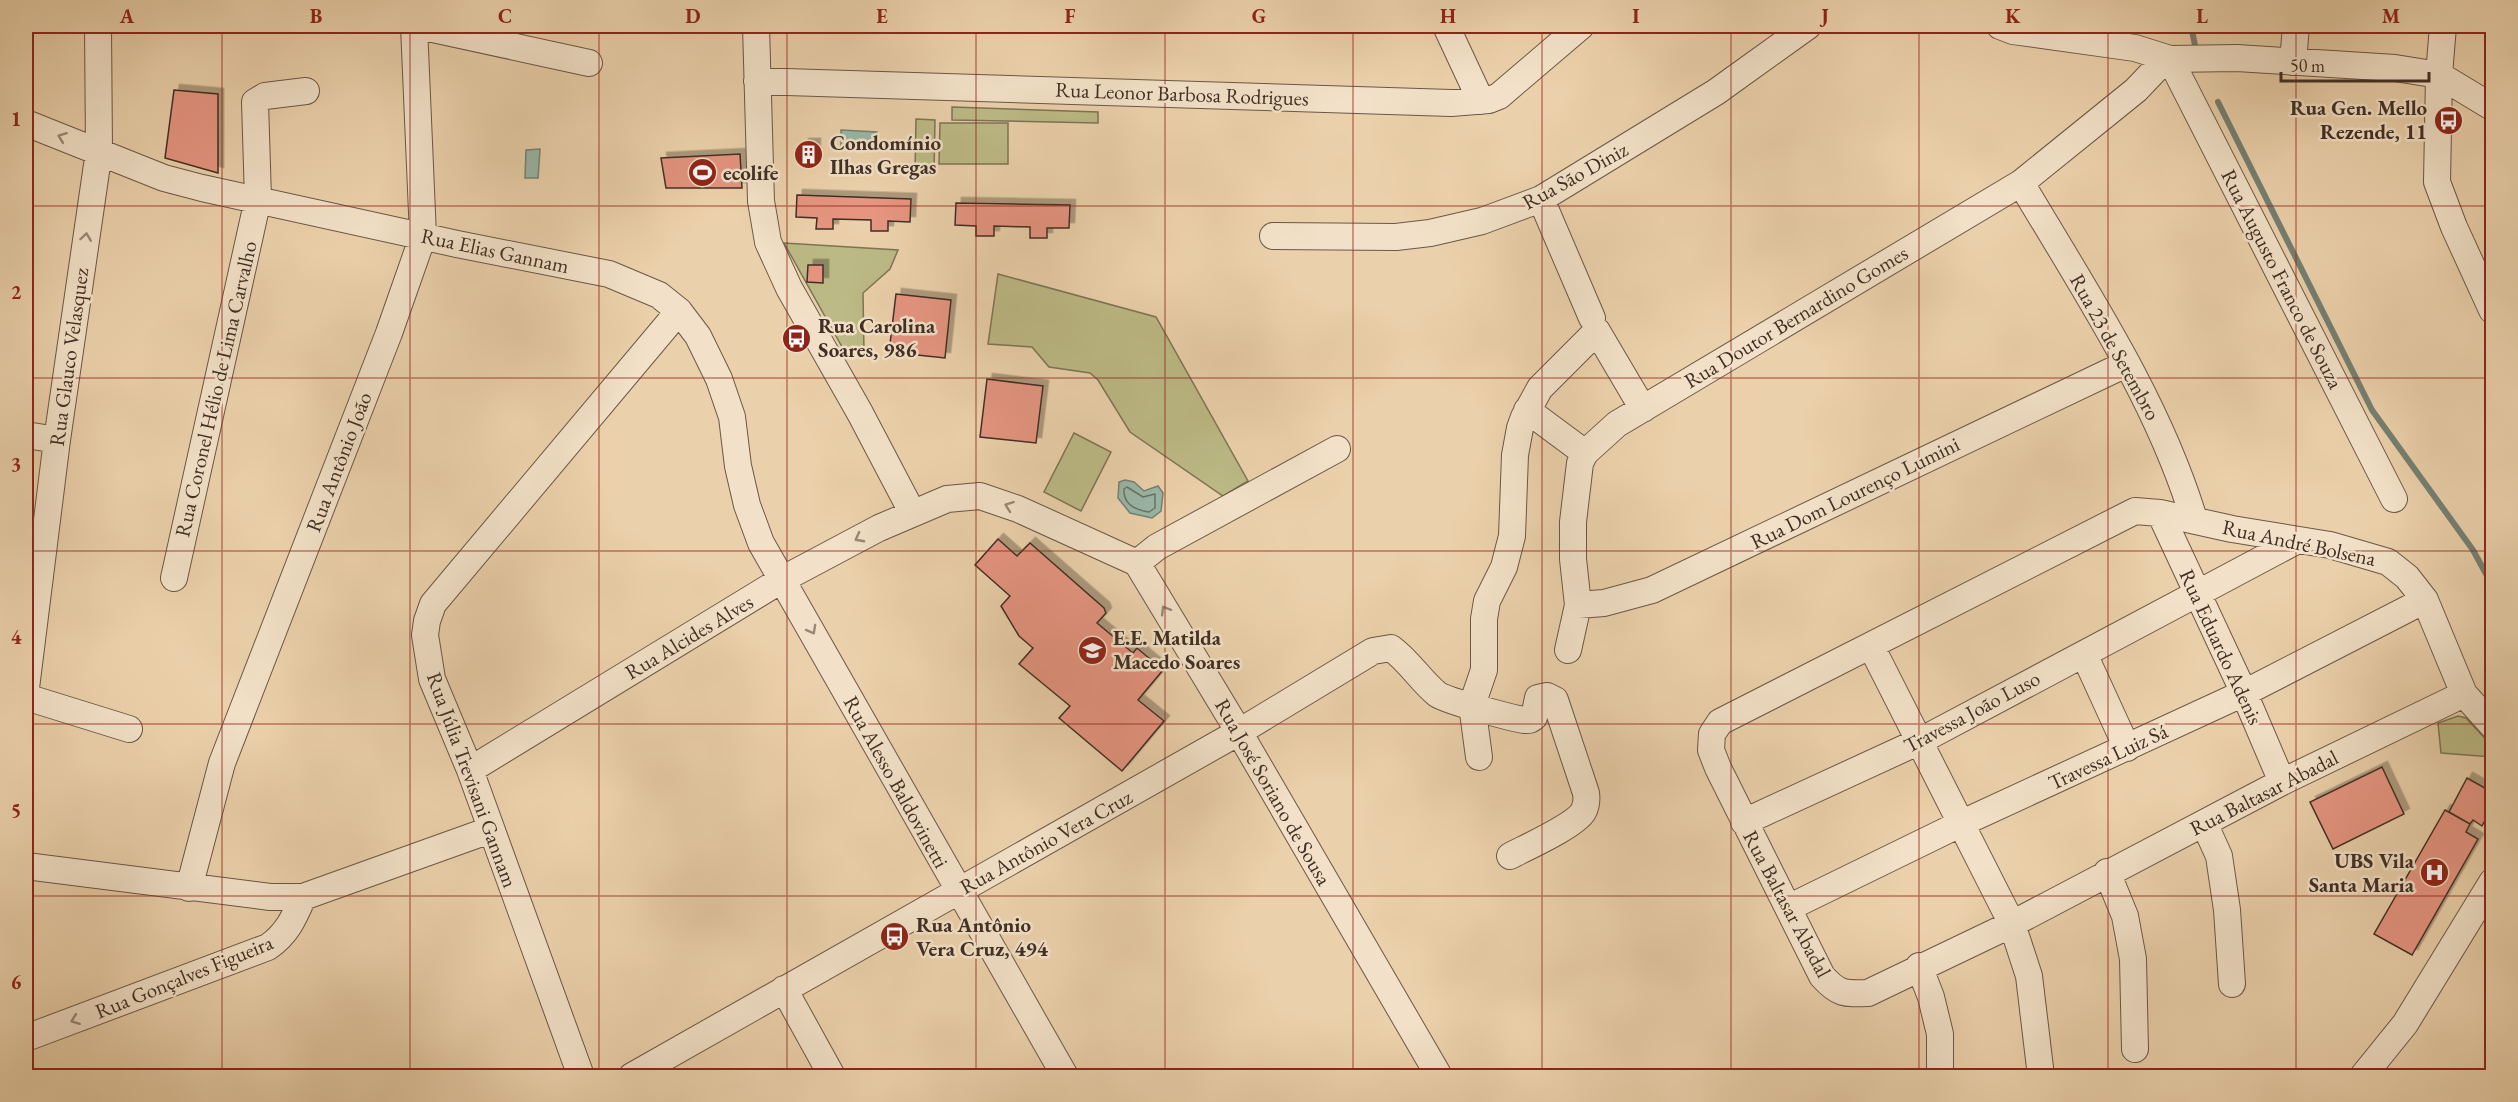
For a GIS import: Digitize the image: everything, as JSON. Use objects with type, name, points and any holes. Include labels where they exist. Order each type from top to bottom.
[{"type":"street","name":"Rua Glauco Velasquez","points":[[26,688],[57,441],[99,151],[98,26]]},
{"type":"street","name":"Rua Antônio João","points":[[189,888],[222,763],[389,333],[423,236],[414,26]]},
{"type":"street","points":[[419,26],[589,63]]},
{"type":"street","points":[[756,26],[761,201],[768,242],[789,288],[860,413],[912,512],[947,499],[980,496],[1018,509],[1137,563],[1157,547],[1337,449]]},
{"type":"street","points":[[1446,26],[1481,101]]},
{"type":"street","name":"Rua Leonor Barbosa Rodrigues","points":[[757,81],[1439,102],[1481,101],[1499,96],[1581,26]]},
{"type":"street","name":"Rua São Diniz","points":[[1273,236],[1396,237],[1430,233],[1482,220],[1541,200],[1716,92],[1808,26]]},
{"type":"street","points":[[2000,26],[2013,31],[2136,48],[2166,58],[2207,57],[2293,62],[2395,69],[2439,75],[2493,107]]},
{"type":"street","points":[[2293,62],[2296,26]]},
{"type":"street","points":[[2443,26],[2439,75],[2437,182],[2454,227],[2492,309]]},
{"type":"street","name":"Rua Doutor Bernardino Gomes","points":[[1585,453],[1617,424],[2021,183],[2136,90],[2166,58]]},
{"type":"street","name":"Rua Augusto Franco de Souza","points":[[2166,58],[2394,499]]},
{"type":"street","name":"Rua Coronel Hélio de Lima Carvalho","points":[[174,578],[258,199],[255,102],[265,96],[306,92]]},
{"type":"street","name":"Rua Elias Gannam","points":[[26,123],[164,178],[231,195],[258,199],[457,244],[609,274],[659,296],[680,310],[698,336],[719,379],[732,417],[738,466],[747,505],[761,543],[783,579]]},
{"type":"street","name":"Rua 23 de Setembro","points":[[2021,183],[2151,405],[2194,519]]},
{"type":"street","points":[[1541,200],[1594,325],[1643,409]]},
{"type":"street","name":"Rua Júlia Trevisani Gannam","points":[[581,1077],[470,770],[430,670],[425,635],[426,621],[434,604],[680,310]]},
{"type":"street","points":[[1479,757],[1472,705],[1484,670],[1484,619],[1487,601],[1504,567],[1512,536],[1515,455],[1521,428],[1527,410],[1540,388],[1594,325]]},
{"type":"street","name":"Rua Dom Lourenço Lumini","points":[[1578,605],[1604,603],[1652,590],[2126,364]]},
{"type":"street","points":[[1527,410],[1585,453],[1580,463],[1576,486],[1573,559],[1578,605],[1568,650]]},
{"type":"street","points":[[26,435],[57,441]]},
{"type":"street","name":"Rua Baltasar Abadal","points":[[2194,519],[2135,511],[1720,722],[1712,734],[1711,750],[1744,822],[1822,976],[1834,989],[1846,994],[1868,993],[1919,966],[2012,924],[2107,872],[2282,782],[2464,694]]},
{"type":"street","name":"Rua Alcides Alves","points":[[470,770],[783,579],[912,512]]},
{"type":"street","name":"Rua Eduardo Adenis","points":[[2160,513],[2244,693],[2282,782]]},
{"type":"street","name":"Rua André Bolsena","points":[[2194,519],[2232,529],[2330,545],[2388,562],[2407,577],[2425,600],[2464,694],[2493,725]]},
{"type":"street","name":"Travessa João Luso","points":[[1744,822],[1920,741],[2296,541]]},
{"type":"street","name":"Rua José Soriano de Sousa","points":[[1137,563],[1239,732],[1439,1077]]},
{"type":"street","name":"Rua Alesso Baldovinetti","points":[[783,579],[958,892],[1065,1077]]},
{"type":"street","name":"Travessa Luiz Sá","points":[[1788,908],[1960,824],[2244,693],[2425,600]]},
{"type":"street","points":[[1871,646],[2012,924],[2029,976],[2041,1077]]},
{"type":"street","name":"Rua Antônio Vera Cruz","points":[[632,1077],[1239,732],[1373,651],[1391,648],[1400,654],[1438,696],[1450,702],[1472,705]]},
{"type":"street","points":[[2084,654],[2127,748]]},
{"type":"street","points":[[1472,705],[1530,720],[1536,714],[1538,698],[1547,696],[1553,698],[1586,793],[1587,804],[1582,814],[1572,822],[1510,856]]},
{"type":"street","points":[[26,698],[129,729]]},
{"type":"street","points":[[2204,824],[2218,856],[2227,910],[2232,984]]},
{"type":"street","points":[[26,866],[189,888],[270,897],[303,897],[490,830]]},
{"type":"street","points":[[2107,872],[2125,916],[2133,959],[2135,1049]]},
{"type":"street","points":[[2363,1077],[2405,1024],[2493,882]]},
{"type":"street","name":"Rua Gonçalves Figueira","points":[[26,1038],[268,947],[283,937],[303,897]]},
{"type":"street","points":[[1919,966],[1932,997],[1940,1034],[1940,1077]]},
{"type":"street","points":[[784,989],[832,1077]]},
{"type":"shaded area","points":[[952,107],[1098,112],[1098,123],[952,120]]},
{"type":"shaded area","points":[[916,119],[935,120],[934,173],[915,173]]},
{"type":"shaded area","points":[[940,123],[1008,123],[1008,164],[939,164]]},
{"type":"shaded area","points":[[784,243],[898,250],[890,269],[863,293],[864,353],[846,354]]},
{"type":"shaded area","points":[[998,274],[1156,317],[1248,481],[1223,496],[1130,432],[1098,380],[1090,373],[1049,367],[1032,347],[988,344]]},
{"type":"shaded area","points":[[1074,433],[1111,452],[1081,511],[1044,492]]},
{"type":"shaded area","points":[[2458,716],[2466,718],[2492,746],[2492,757],[2441,753],[2438,723]]},
{"type":"water","points":[[841,130],[877,132],[876,151],[841,149]]},
{"type":"water","points":[[540,149],[538,178],[525,178],[526,150]]},
{"type":"water","points":[[1125,480],[1134,482],[1144,491],[1158,486],[1163,493],[1161,511],[1152,518],[1130,513],[1118,498],[1119,482]]},
{"type":"building","points":[[174,90],[218,94],[218,173],[165,158]]},
{"type":"building","name":"Condomínio Ilhas Gregas","points":[[803,144],[815,144],[814,166],[802,165]]},
{"type":"building","name":"ecolife","points":[[740,154],[742,188],[666,188],[661,158]]},
{"type":"building","points":[[797,195],[911,199],[910,222],[888,221],[888,231],[871,231],[871,220],[833,219],[833,229],[816,229],[817,218],[796,217]]},
{"type":"building","points":[[956,203],[1070,205],[1069,228],[1047,228],[1047,238],[1030,238],[1030,227],[994,226],[994,236],[976,236],[976,226],[955,225]]},
{"type":"building","points":[[808,265],[823,265],[823,283],[807,282]]},
{"type":"building","points":[[896,294],[951,300],[945,358],[889,352]]},
{"type":"building","points":[[987,379],[1043,386],[1036,443],[980,437]]},
{"type":"building","points":[[998,539],[1017,556],[1030,543],[1104,608],[1106,613],[1097,623],[1133,653],[1137,648],[1163,670],[1138,700],[1164,721],[1122,771],[1059,718],[1070,706],[1019,664],[1033,648],[1019,636],[1001,606],[1010,596],[975,565]]},
{"type":"building","points":[[2382,767],[2404,814],[2333,849],[2310,802]]},
{"type":"building","points":[[2467,778],[2492,792],[2492,807],[2482,826],[2473,820],[2470,824],[2449,812]]},
{"type":"building","points":[[2445,810],[2470,824],[2466,832],[2478,839],[2412,955],[2374,934]]},
{"type":"waterway","points":[[2191,26],[2195,45]]},
{"type":"waterway","points":[[2218,102],[2372,410],[2473,550],[2492,585]]},
{"type":"place","name":"Rua Gen. Mello Rezende, 11","points":[[2448,120]]},
{"type":"place","name":"Condomínio Ilhas Gregas","points":[[809,155]]},
{"type":"place","name":"ecolife","points":[[702,173]]},
{"type":"place","name":"Rua Carolina Soares, 986","points":[[797,338]]},
{"type":"place","name":"E.E. Matilda Macedo Soares","points":[[1092,650]]},
{"type":"place","name":"UBS Vila Santa Maria","points":[[2435,873]]},
{"type":"place","name":"Rua Antônio Vera Cruz, 494","points":[[895,937]]}]
